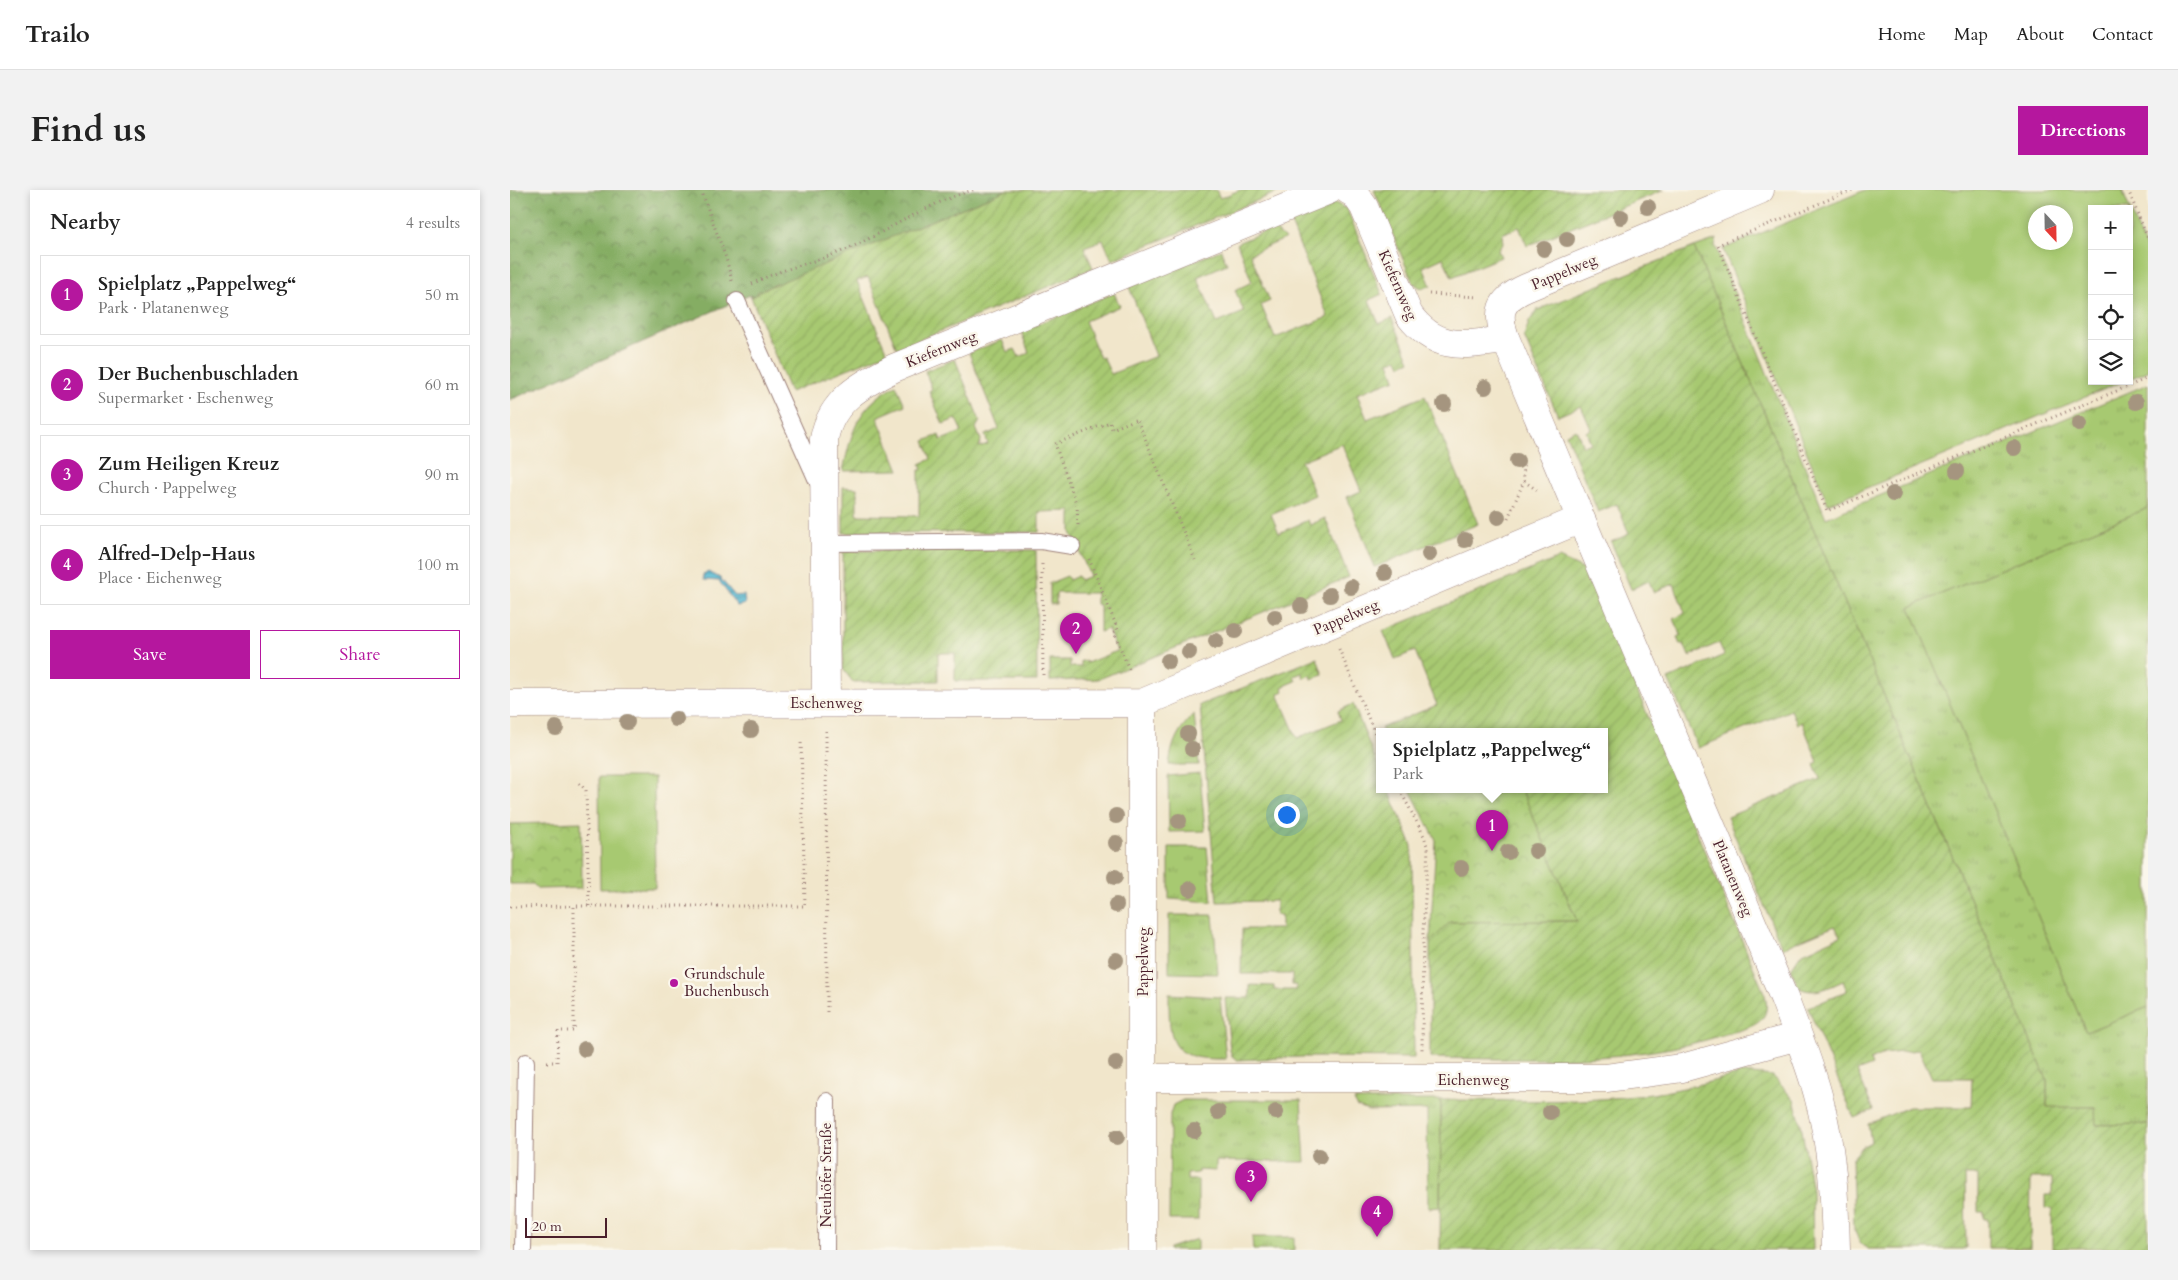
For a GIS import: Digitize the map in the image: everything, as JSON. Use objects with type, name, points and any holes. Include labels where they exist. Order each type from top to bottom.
[{"type":"street","name":"Kiefernweg","points":[[826,703],[826,543],[824,496],[826,428],[838,405],[850,393],[868,381],[904,364],[1329,190]]},
{"type":"street","name":"Kiefernweg","points":[[1348,190],[1355,194],[1364,207],[1409,315],[1418,327],[1439,341],[1454,344],[1506,340]]},
{"type":"street","name":"Pappelweg","points":[[1142,1250],[1142,703],[1581,518],[1506,340],[1500,316],[1504,303],[1518,292],[1760,190]]},
{"type":"street","name":"Platanenweg","points":[[1581,518],[1798,1036],[1818,1096],[1828,1138],[1835,1210],[1836,1250]]},
{"type":"street","name":"Eschenweg","points":[[510,704],[1142,703]]},
{"type":"street","name":"Eichenweg","points":[[1143,1078],[1606,1078],[1682,1068],[1798,1036]]},
{"type":"lane","points":[[737,301],[824,496]]},
{"type":"lane","points":[[826,543],[1042,541],[1078,543]]},
{"type":"lane","points":[[523,1250],[526,1062]]},
{"type":"lane","name":"Neuhöfer Straße","points":[[826,1250],[827,1101]]},
{"type":"path","points":[[700,190],[726,258],[737,301]]},
{"type":"path","points":[[737,301],[744,289],[764,277],[847,249],[921,210],[972,190]]},
{"type":"path","points":[[1852,190],[1718,245],[1827,511],[2148,378]]},
{"type":"path","points":[[2128,190],[2148,239]]},
{"type":"path","points":[[1421,294],[1481,297]]},
{"type":"path","points":[[1130,672],[1114,632],[1118,630],[1078,543],[1077,506],[1054,444],[1110,422],[1112,429],[1138,419],[1195,560]]},
{"type":"path","points":[[1504,522],[1510,516],[1524,481],[1523,456]]},
{"type":"path","points":[[1042,541],[1043,676]]},
{"type":"path","points":[[1337,645],[1376,736]]},
{"type":"path","points":[[510,907],[805,906],[801,740]]},
{"type":"path","points":[[826,740],[827,1016]]},
{"type":"path","points":[[579,783],[586,790],[590,906]]},
{"type":"path","points":[[1402,793],[1424,836],[1428,849],[1423,931],[1422,1058]]},
{"type":"path","points":[[526,1062],[557,1062],[558,1031],[574,1030],[574,906]]},
{"type":"green space","points":[[510,190],[1007,190],[758,292],[758,294],[751,297],[750,295],[510,400]]},
{"type":"green space","points":[[1007,190],[1216,190],[1220,198],[1240,190],[1283,190],[1112,260],[1103,240],[1084,247],[1093,268],[897,349],[868,277],[857,281],[887,353],[790,392],[751,297],[758,294],[757,292]]},
{"type":"green space","points":[[1374,190],[1664,190],[1527,246],[1519,227],[1502,234],[1503,243],[1498,250],[1501,257],[1452,277],[1443,258],[1423,267],[1431,286],[1421,288],[1413,283]]},
{"type":"green space","points":[[1865,190],[2122,190],[2128,205],[2088,205],[2088,385],[2114,385],[1828,504],[1723,249]]},
{"type":"green space","points":[[1335,203],[1347,209],[1382,294],[1369,300],[1379,324],[1392,318],[1410,361],[1401,365],[1398,359],[1389,362],[1395,379],[1357,394],[1367,419],[1425,396],[1478,524],[1375,567],[1347,497],[1361,491],[1342,444],[1301,461],[1315,495],[1271,514],[1279,533],[1308,520],[1310,525],[1325,518],[1349,577],[1099,679],[1050,681],[1050,660],[1070,660],[1070,667],[1081,667],[1081,661],[1086,661],[1087,663],[1117,651],[1108,629],[1100,632],[1100,605],[1096,604],[1096,593],[1056,593],[1056,604],[1050,604],[1050,583],[1067,576],[1069,580],[1078,576],[1080,580],[1090,576],[1071,532],[1071,511],[1039,512],[1039,532],[843,533],[843,487],[857,488],[857,515],[919,516],[919,470],[922,470],[920,464],[931,459],[924,441],[939,435],[941,440],[962,432],[956,419],[943,424],[929,391],[932,389],[925,371],[955,359],[980,421],[976,428],[981,440],[979,447],[988,444],[985,435],[999,429],[969,353],[1002,340],[1007,352],[1015,349],[1019,357],[1029,353],[1021,331],[1114,293],[1120,306],[1085,321],[1100,358],[1103,357],[1111,374],[1156,356],[1129,287],[1221,250],[1227,264],[1197,277],[1217,323],[1244,312],[1235,290],[1252,282],[1237,243],[1273,228],[1285,239],[1250,254],[1270,301],[1261,305],[1275,338],[1328,317],[1290,221]]},
{"type":"green space","points":[[2133,217],[2148,253],[2148,371],[2133,377]]},
{"type":"green space","points":[[1717,239],[1715,245],[1826,518],[2148,384],[2148,508],[1910,607],[2086,1032],[2148,1007],[2148,1124],[2095,1125],[2095,1107],[2047,1108],[2047,1080],[1694,247]]},
{"type":"green space","points":[[1694,247],[2047,1080],[2047,1107],[2095,1107],[2096,1125],[2148,1124],[2148,1248],[2052,1248],[2052,1209],[2045,1208],[2045,1195],[2052,1195],[2052,1178],[2031,1178],[2030,1248],[1988,1248],[1988,1219],[1984,1219],[1984,1212],[1978,1212],[1978,1175],[1965,1175],[1966,1249],[1867,1249],[1860,1242],[1854,1230],[1852,1159],[1863,1146],[1871,1142],[1868,1124],[1909,1107],[1971,1107],[1972,1078],[1932,1078],[1919,1050],[1884,1054],[1870,1060],[1872,1065],[1857,1071],[1873,1110],[1854,1118],[1808,1008],[1847,991],[1843,981],[1821,990],[1805,990],[1799,988],[1791,969],[1801,954],[1840,936],[1835,926],[1782,948],[1727,817],[1820,779],[1814,764],[1818,762],[1802,722],[1797,724],[1791,710],[1698,748],[1668,679],[1724,655],[1719,643],[1689,656],[1684,644],[1680,645],[1677,637],[1681,635],[1674,619],[1685,613],[1674,584],[1653,592],[1649,581],[1631,589],[1611,542],[1629,534],[1617,504],[1598,512],[1566,434],[1576,429],[1583,446],[1591,443],[1586,432],[1591,429],[1581,406],[1558,416],[1524,337],[1529,322],[1537,310]]},
{"type":"green space","points":[[896,385],[905,405],[877,417],[899,470],[843,471],[853,432],[864,411],[883,393]]},
{"type":"green space","points":[[2148,508],[2148,1007],[2086,1032],[1910,607]]},
{"type":"green space","points":[[1036,550],[1037,681],[955,681],[955,653],[938,653],[938,681],[853,682],[843,669],[843,551]]},
{"type":"green space","points":[[1559,558],[1587,571],[1765,995],[1766,1011],[1761,1020],[1745,1029],[1690,1044],[1654,1051],[1580,1058],[1430,1058],[1430,942],[1450,922],[1577,921],[1523,793],[1608,793],[1608,728],[1381,728],[1437,705],[1415,651],[1395,659],[1383,631]]},
{"type":"green space","points":[[1317,658],[1323,675],[1311,679],[1310,675],[1304,678],[1302,673],[1294,676],[1296,681],[1282,687],[1284,691],[1278,694],[1297,738],[1341,720],[1338,711],[1353,704],[1376,761],[1376,793],[1390,793],[1412,846],[1414,1058],[1301,1057],[1237,1060],[1232,1056],[1225,998],[1250,998],[1250,985],[1274,986],[1274,990],[1296,990],[1296,985],[1292,985],[1292,974],[1241,974],[1242,929],[1281,929],[1281,915],[1276,915],[1276,901],[1217,902],[1200,705]]},
{"type":"green space","points":[[1194,714],[1199,765],[1169,765],[1177,737],[1184,725]]},
{"type":"green space","points":[[1200,773],[1205,831],[1169,832],[1168,776]]},
{"type":"green space","points":[[599,777],[654,777],[655,888],[600,889]]},
{"type":"green space","points":[[1412,793],[1523,793],[1577,921],[1450,922],[1430,942],[1436,840]]},
{"type":"green space","points":[[581,822],[582,888],[538,889],[533,884],[510,884],[510,824]]},
{"type":"green space","points":[[1169,847],[1207,847],[1212,902],[1169,899]]},
{"type":"green space","points":[[1169,915],[1213,915],[1218,974],[1169,973]]},
{"type":"green space","points":[[1169,994],[1220,997],[1226,1059],[1207,1059],[1193,1056],[1183,1052],[1176,1046],[1170,1025]]},
{"type":"green space","points":[[1742,1073],[1773,1076],[1794,1100],[1801,1124],[1812,1191],[1813,1250],[1440,1250],[1441,1100],[1556,1101],[1625,1097],[1684,1088]]},
{"type":"green space","points":[[1183,1100],[1301,1100],[1305,1162],[1216,1161],[1216,1171],[1198,1170],[1198,1173],[1187,1174],[1187,1180],[1198,1180],[1198,1220],[1169,1220],[1170,1114],[1173,1105]]},
{"type":"green space","points":[[1354,1100],[1441,1100],[1440,1207],[1428,1208],[1427,1110],[1368,1111],[1356,1106]]},
{"type":"green space","points":[[1252,1237],[1294,1237],[1294,1250],[1253,1250]]},
{"type":"green space","points":[[1197,1239],[1197,1250],[1169,1250],[1169,1248]]},
{"type":"water","points":[[708,572],[720,578],[735,596],[744,595],[745,604],[737,606],[719,581],[704,580],[703,574]]},
{"type":"place","name":"Der Buchenbuschladen","points":[[1076,654]]},
{"type":"place","name":"Spielplatz „Pappelweg“","points":[[1492,851]]},
{"type":"place","name":"Grundschule Buchenbusch","points":[[674,983]]},
{"type":"place","name":"Zum Heiligen Kreuz","points":[[1251,1202]]},
{"type":"place","name":"Alfred-Delp-Haus","points":[[1377,1237]]}]
